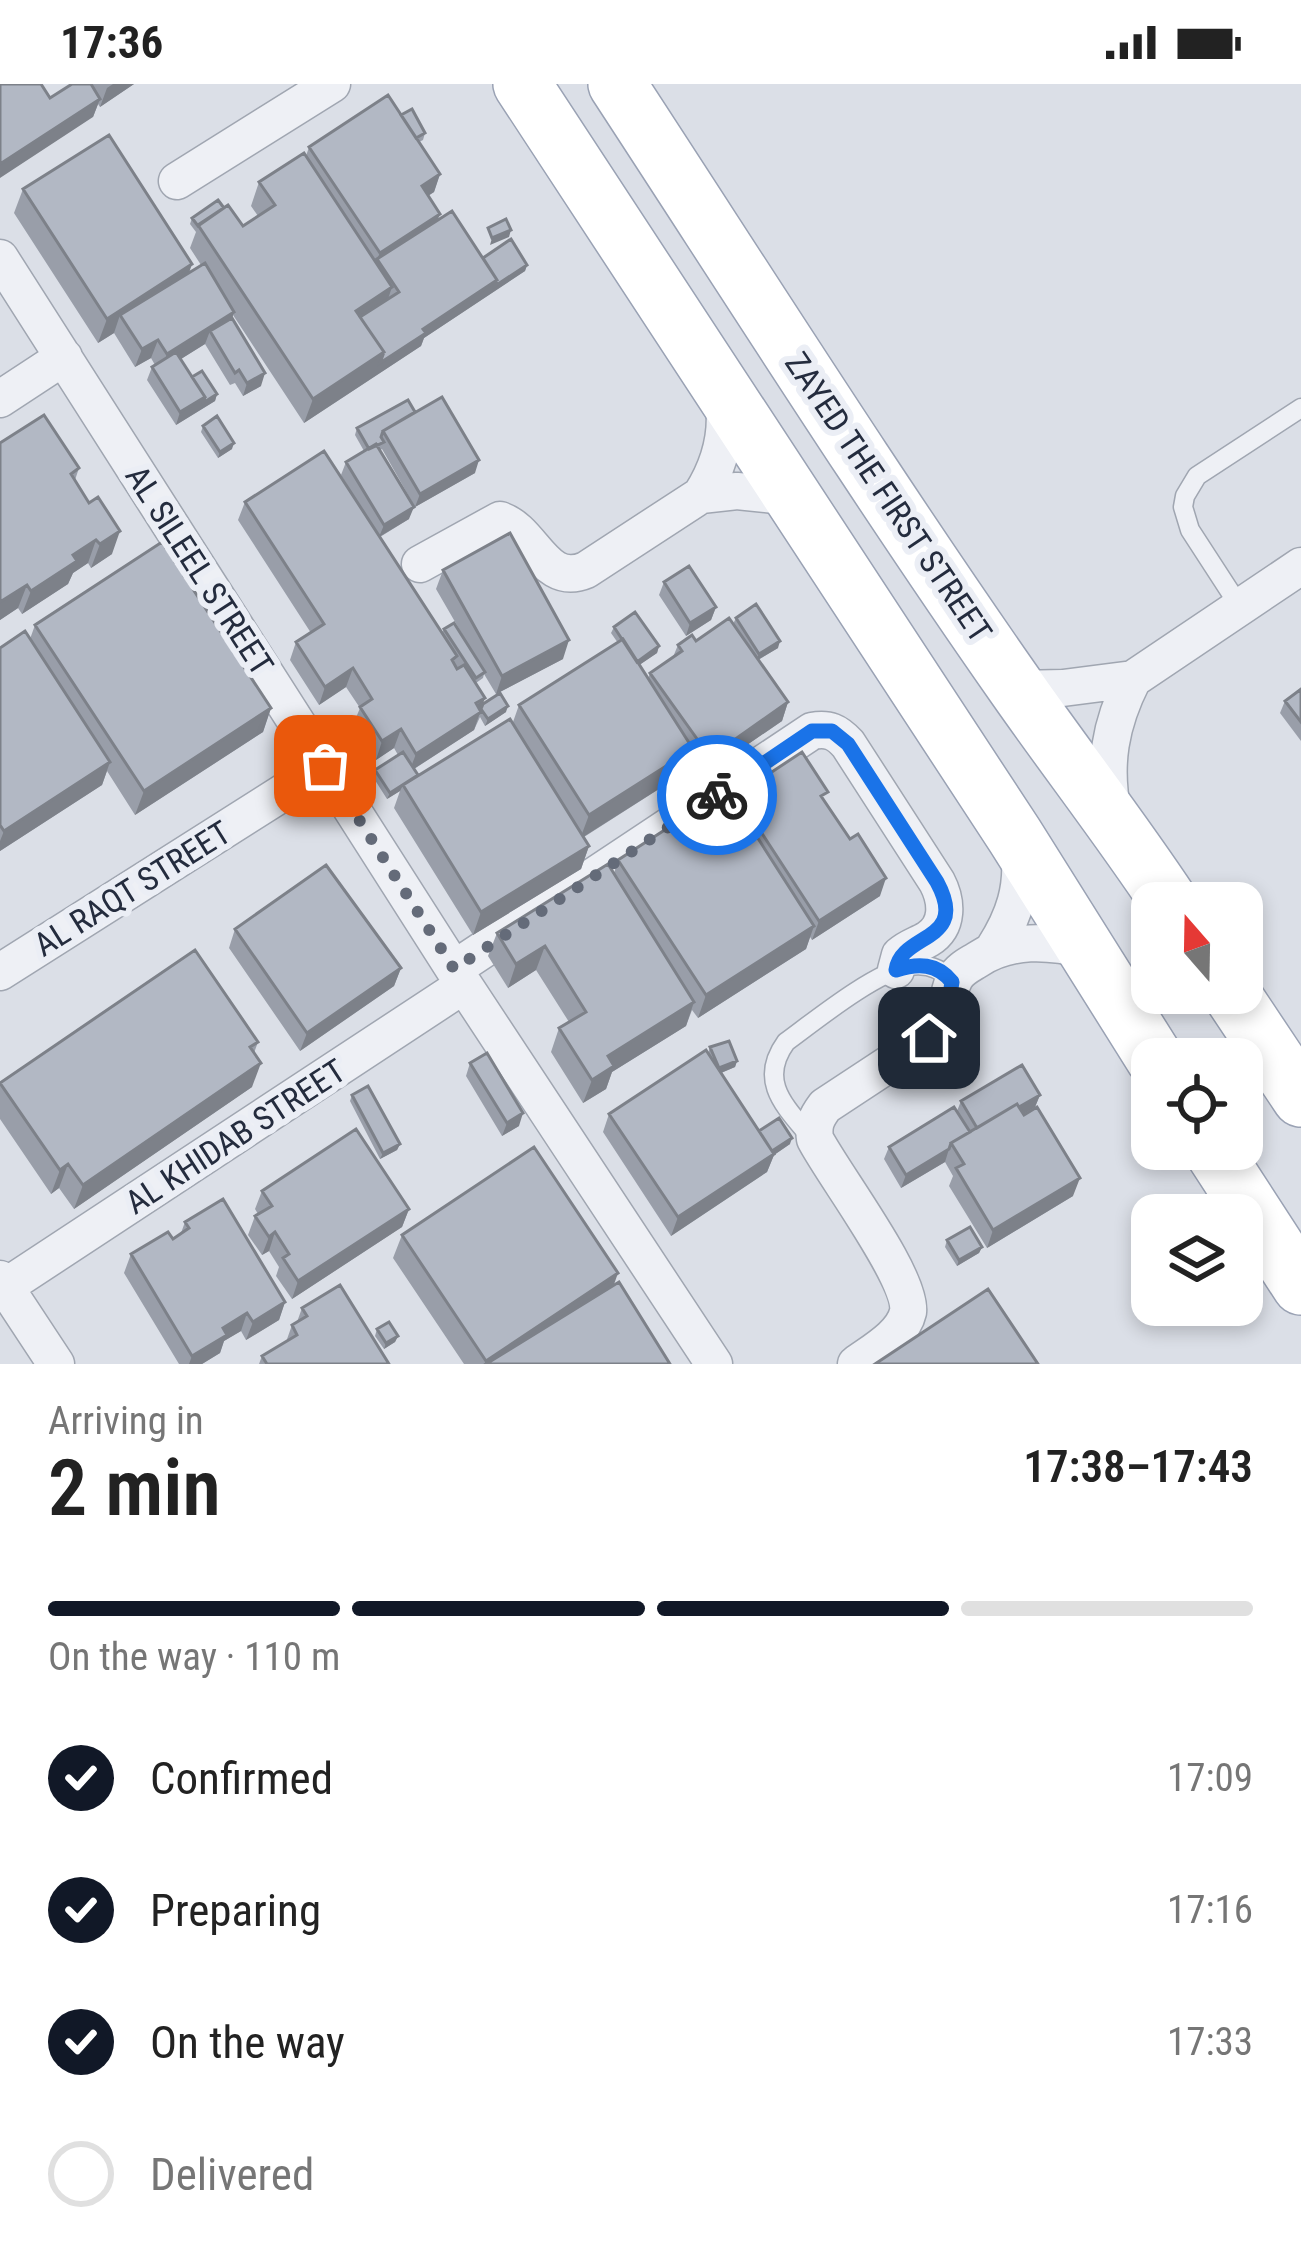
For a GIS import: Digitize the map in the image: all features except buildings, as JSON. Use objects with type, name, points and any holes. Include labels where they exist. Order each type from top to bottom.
[{"type":"main road","points":[[522,84],[1015,836],[1142,1038]]},
{"type":"main road","name":"ZAYED THE FIRST STREET","points":[[617,84],[1017,689],[1156,882]]},
{"type":"main road","points":[[1245,1014],[1301,1097]]},
{"type":"main road","points":[[1225,1170],[1301,1286]]},
{"type":"main road","points":[[1229,1170],[1301,1221]]},
{"type":"street","points":[[177,181],[332,84]]},
{"type":"street","name":"AL SILEEL STREET","points":[[0,258],[459,977],[714,1364]]},
{"type":"street","points":[[0,399],[64,357]]},
{"type":"street","points":[[420,564],[491,523],[506,521],[553,569],[564,575],[586,571],[701,495],[723,444],[722,389]]},
{"type":"street","points":[[701,495],[737,491],[792,496]]},
{"type":"street","points":[[1017,689],[1132,679],[1301,566]]},
{"type":"street","points":[[1114,819],[1107,762],[1111,733],[1132,679]]},
{"type":"street","name":"AL KHIDAB STREET","points":[[3,1283],[459,977],[812,731],[832,731],[848,744],[945,898],[938,931],[900,955],[896,970]]},
{"type":"street","name":"AL RAQT STREET","points":[[0,972],[325,766]]},
{"type":"street","points":[[856,1364],[902,1325],[908,1312],[907,1295],[897,1271],[822,1152],[814,1126],[825,1106],[946,1022],[952,982],[994,948],[1013,913],[1019,893],[1020,853],[1015,836]]},
{"type":"street","points":[[994,948],[1031,943],[1087,950]]},
{"type":"street","points":[[3,1283],[56,1364]]},
{"type":"lane","points":[[1240,607],[1190,530],[1185,496],[1197,476],[1301,408]]},
{"type":"lane","points":[[822,1152],[773,1082],[772,1068],[786,1042],[896,970],[927,965],[952,982]]},
{"type":"way so far","points":[[325,766],[454,969],[717,795]]},
{"type":"route","points":[[717,795],[812,731],[832,731],[848,744],[945,898],[938,931],[908,948],[897,961],[896,970],[927,965],[952,982],[946,1022],[929,1038]]}]
